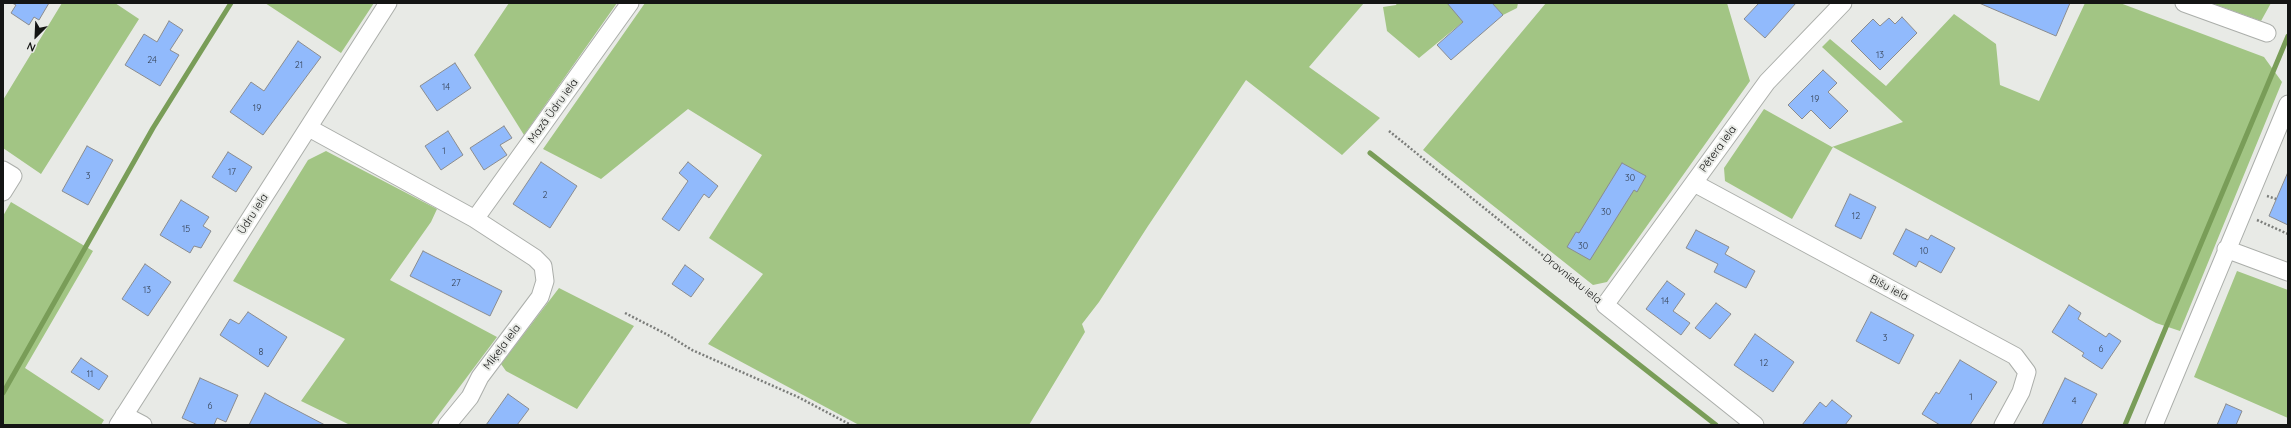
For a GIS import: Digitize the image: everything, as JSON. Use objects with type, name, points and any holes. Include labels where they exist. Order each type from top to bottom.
[{"type":"street","name":"Ūdru iela","points":[[121,420],[388,3]]},
{"type":"street","name":"Mazā Ūdru iela","points":[[475,219],[630,3]]},
{"type":"street","name":"Pētera iela","points":[[1605,305],[1767,82],[1843,3]]},
{"type":"street","points":[[2184,3],[2266,33]]},
{"type":"street","points":[[2154,425],[2226,249],[2288,104]]},
{"type":"street","points":[[309,128],[475,219]]},
{"type":"street","points":[[3,170],[13,176],[3,192]]},
{"type":"street","name":"Bišu iela","points":[[1694,183],[2015,356],[2027,372],[2021,392],[2003,425]]},
{"type":"street","name":"Miķeļa iela","points":[[447,425],[470,397],[480,377],[540,297],[544,281],[543,266],[535,258],[475,219]]},
{"type":"street","points":[[2226,249],[2288,272]]},
{"type":"street","name":"Dravnieku iela","points":[[1605,305],[1755,425]]},
{"type":"street","points":[[121,420],[143,425]]},
{"type":"path","name":"Dravnieku iela","points":[[1390,131],[1605,305]]},
{"type":"path","points":[[2262,201],[2264,195]]},
{"type":"path","points":[[2257,213],[2254,219],[2288,234]]},
{"type":"path","points":[[625,313],[668,335],[692,350],[798,397],[851,425]]},
{"type":"green space","points":[[62,3],[115,3],[139,19],[41,174],[3,148],[3,100]]},
{"type":"green space","points":[[265,3],[374,3],[341,53]]},
{"type":"green space","points":[[509,3],[617,3],[524,135],[474,55]]},
{"type":"green space","points":[[645,3],[1364,3],[1309,67],[1380,118],[1342,155],[1246,80],[1099,302],[1082,324],[1085,332],[1029,425],[859,425],[708,344],[763,274],[709,238],[762,155],[688,109],[601,179],[543,149]]},
{"type":"green space","points":[[1397,3],[1486,3],[1419,58],[1387,31],[1383,7],[1396,5]]},
{"type":"green space","points":[[1492,3],[1518,3],[1517,8],[1503,15]]},
{"type":"green space","points":[[1546,3],[1727,3],[1750,81],[1607,282],[1593,285],[1423,150]]},
{"type":"green space","points":[[2085,3],[2120,3],[2264,57],[2282,82],[2180,331],[2156,323],[1833,147],[1792,219],[1725,181],[1724,168],[1764,109],[1832,147],[1903,122],[1822,47],[1830,39],[1886,86],[1954,14],[1996,44],[2000,85],[2039,101]]},
{"type":"green space","points":[[2211,3],[2271,3],[2261,21]]},
{"type":"green space","points":[[326,151],[437,209],[431,222],[390,280],[497,337],[431,425],[350,425],[301,401],[345,339],[233,281],[308,160]]},
{"type":"green space","points":[[11,202],[93,251],[25,368],[104,420],[101,425],[3,425],[3,216]]},
{"type":"green space","points":[[2237,271],[2288,290],[2288,418],[2194,377]]},
{"type":"green space","points":[[559,288],[634,326],[577,409],[506,371],[501,364]]},
{"type":"building","points":[[12,3],[49,3],[39,20],[34,17],[29,25],[11,13],[16,5]]},
{"type":"building","points":[[1447,3],[1492,3],[1503,15],[1451,60],[1437,45],[1463,22]]},
{"type":"building","points":[[1759,3],[1796,3],[1765,38],[1744,19]]},
{"type":"building","points":[[1979,3],[2070,3],[2056,36]]},
{"type":"building","points":[[1902,17],[1917,33],[1880,70],[1851,41],[1873,19],[1880,26],[1889,18],[1895,24]]},
{"type":"building","points":[[169,21],[183,30],[170,50],[179,55],[160,86],[125,65],[144,34],[157,42]]},
{"type":"building","points":[[298,41],[321,57],[263,135],[230,112],[251,82],[264,91]]},
{"type":"building","points":[[455,63],[471,88],[437,111],[420,86]]},
{"type":"building","points":[[1823,70],[1837,83],[1828,92],[1848,111],[1830,129],[1811,110],[1802,119],[1788,105]]},
{"type":"building","points":[[504,126],[512,138],[500,145],[507,155],[484,170],[470,148]]},
{"type":"building","points":[[448,131],[463,155],[441,170],[425,146]]},
{"type":"building","points":[[87,146],[113,160],[88,205],[62,191]]},
{"type":"building","points":[[228,152],[252,167],[236,192],[212,177]]},
{"type":"building","points":[[541,162],[577,186],[550,228],[513,204]]},
{"type":"building","points":[[688,162],[718,186],[709,198],[704,194],[679,231],[662,219],[688,181],[679,173]]},
{"type":"building","points":[[1622,163],[1646,176],[1637,192],[1634,190],[1590,260],[1567,247],[1576,232],[1579,233]]},
{"type":"building","points":[[2288,172],[2288,225],[2269,216]]},
{"type":"building","points":[[1850,194],[1876,207],[1861,239],[1835,226]]},
{"type":"building","points":[[181,200],[209,217],[203,226],[211,231],[201,248],[194,246],[190,253],[160,235]]},
{"type":"building","points":[[1906,229],[1928,240],[1931,235],[1955,248],[1941,273],[1919,261],[1916,267],[1893,254]]},
{"type":"building","points":[[1696,230],[1729,247],[1725,254],[1755,271],[1746,288],[1714,272],[1718,264],[1686,248]]},
{"type":"building","points":[[423,251],[502,291],[490,316],[410,276]]},
{"type":"building","points":[[145,264],[171,282],[148,316],[122,299]]},
{"type":"building","points":[[685,265],[704,279],[691,297],[672,284]]},
{"type":"building","points":[[1667,281],[1685,294],[1673,311],[1690,323],[1681,335],[1646,309]]},
{"type":"building","points":[[1716,303],[1731,314],[1710,339],[1695,328]]},
{"type":"building","points":[[2069,305],[2081,313],[2078,319],[2106,337],[2109,333],[2121,341],[2102,369],[2082,356],[2084,353],[2052,332]]},
{"type":"building","points":[[248,312],[287,337],[268,367],[220,335],[230,319],[239,324]]},
{"type":"building","points":[[1871,312],[1914,335],[1899,364],[1856,341]]},
{"type":"building","points":[[1755,334],[1794,362],[1773,392],[1734,365]]},
{"type":"building","points":[[81,358],[108,376],[99,390],[71,372]]},
{"type":"building","points":[[1960,360],[1997,382],[1970,425],[1940,425],[1922,414],[1936,392],[1939,394]]},
{"type":"building","points":[[200,378],[238,395],[226,422],[217,418],[214,425],[198,425],[182,418]]},
{"type":"building","points":[[2065,378],[2097,394],[2081,425],[2042,425]]},
{"type":"building","points":[[265,393],[279,401],[325,425],[249,425]]},
{"type":"building","points":[[508,394],[529,409],[517,425],[486,425]]},
{"type":"building","points":[[1832,400],[1852,416],[1845,425],[1802,425],[1820,402],[1826,407]]},
{"type":"building","points":[[2226,404],[2242,411],[2236,425],[2217,425]]},
{"type":"waterway","points":[[3,393],[153,128],[231,3]]},
{"type":"waterway","points":[[2125,425],[2288,36]]},
{"type":"waterway","points":[[1370,153],[1716,425]]}]
